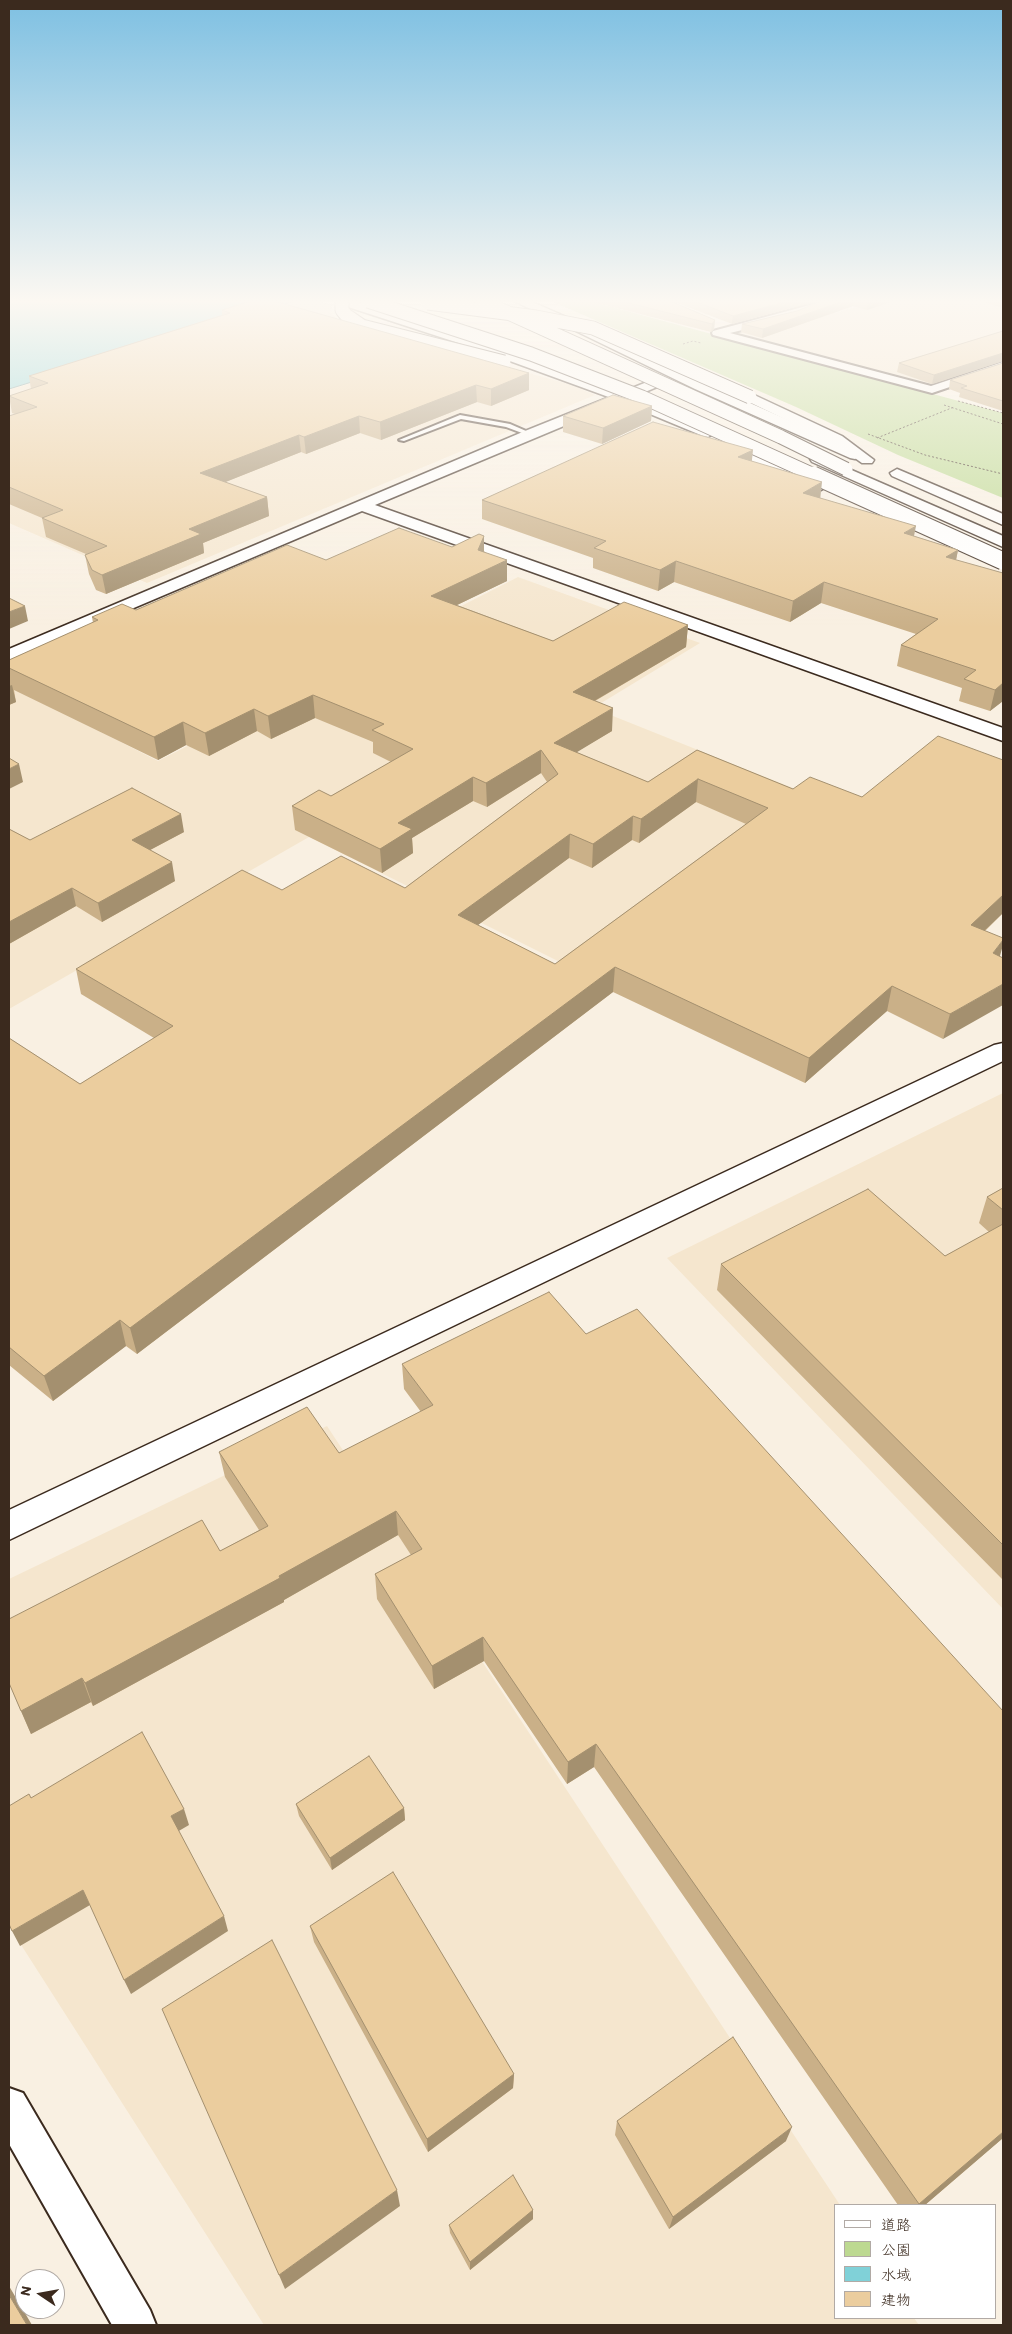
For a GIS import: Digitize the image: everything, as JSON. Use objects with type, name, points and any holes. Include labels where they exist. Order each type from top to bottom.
[{"type":"main road","points":[[9,656],[586,410]]},
{"type":"main road","points":[[644,410],[796,475],[975,548]]},
{"type":"main road","points":[[651,410],[740,448],[830,478],[904,511],[972,528]]},
{"type":"main road","points":[[669,410],[1003,561]]},
{"type":"main road","points":[[692,410],[1003,544]]},
{"type":"main road","points":[[710,410],[972,528],[1003,544]]},
{"type":"main road","points":[[721,410],[1003,544]]},
{"type":"main road","points":[[754,410],[1003,520]]},
{"type":"main road","points":[[775,410],[837,439],[876,464]]},
{"type":"main road","points":[[362,506],[1003,734]]},
{"type":"main road","points":[[9,1526],[1003,1051]]},
{"type":"street","points":[[9,2107],[135,2325]]},
{"type":"lane","points":[[402,440],[460,417],[508,425],[530,434]]},
{"type":"path","points":[[877,439],[947,410]]},
{"type":"shaded area","points":[[9,410],[559,410],[147,583],[9,523]]},
{"type":"shaded area","points":[[518,577],[700,643],[593,708],[808,794],[574,969],[309,837],[9,1009],[9,685],[158,761]]},
{"type":"shaded area","points":[[1003,1093],[1003,1609],[667,1258]]},
{"type":"shaded area","points":[[327,1426],[839,2204],[834,2204],[834,2319],[915,2319],[919,2325],[264,2325],[9,1926],[9,1579]]},
{"type":"green space","points":[[802,410],[992,410],[1003,413],[1003,498],[898,455]]},
{"type":"building","points":[[28,410],[411,410],[380,422],[359,416],[304,437],[299,435],[200,473],[267,497],[189,529],[201,534],[102,575],[92,570],[85,555],[107,546],[42,518],[63,510],[9,487],[9,416]]},
{"type":"building","points":[[577,410],[643,410],[603,428],[563,416]]},
{"type":"building","points":[[653,422],[753,450],[738,457],[822,482],[803,493],[916,526],[904,533],[958,550],[946,557],[1003,573],[1003,683],[995,690],[964,679],[976,670],[901,645],[938,619],[824,582],[793,601],[676,561],[660,570],[594,548],[606,541],[482,500]]},
{"type":"building","points":[[399,528],[452,547],[479,534],[484,536],[478,550],[507,560],[431,596],[553,641],[624,602],[688,625],[573,692],[613,708],[554,743],[648,782],[697,750],[793,789],[810,777],[862,797],[938,736],[1003,760],[1003,895],[971,925],[1003,938],[993,953],[1003,958],[1003,984],[950,1014],[892,986],[809,1058],[615,967],[130,1328],[120,1320],[44,1376],[9,1347],[9,1038],[80,1084],[173,1026],[76,969],[242,870],[282,890],[341,856],[405,888],[558,774],[541,750],[486,783],[473,777],[398,823],[412,829],[380,849],[292,806],[319,790],[331,796],[413,749],[372,730],[384,724],[313,695],[268,716],[254,709],[205,733],[183,722],[154,737],[9,668],[9,660],[98,620],[92,617],[122,604],[136,610],[287,545],[326,560]],"holes":[[[698,779],[768,808],[555,964],[458,915],[570,834],[593,844],[633,816],[641,819]]]},
{"type":"building","points":[[9,598],[25,606],[9,612]]},
{"type":"building","points":[[9,758],[19,764],[9,769]]},
{"type":"building","points":[[132,788],[181,814],[132,840],[172,862],[98,903],[72,888],[9,922],[9,829],[30,840]]},
{"type":"building","points":[[1003,1188],[1003,1210],[987,1197]]},
{"type":"building","points":[[868,1189],[945,1256],[1003,1224],[1003,1545],[721,1264]]},
{"type":"building","points":[[549,1292],[586,1334],[637,1309],[1003,1711],[1003,2132],[919,2204],[596,1744],[568,1762],[483,1637],[432,1666],[375,1574],[422,1549],[396,1511],[279,1576],[280,1578],[85,1683],[82,1678],[21,1711],[9,1683],[9,1619],[202,1520],[220,1551],[268,1526],[219,1452],[307,1407],[339,1453],[433,1405],[402,1364]]},
{"type":"building","points":[[142,1732],[184,1809],[171,1816],[224,1916],[124,1980],[83,1890],[12,1931],[9,1924],[9,1806],[29,1794],[31,1798]]},
{"type":"building","points":[[369,1756],[404,1808],[330,1858],[296,1804]]},
{"type":"building","points":[[393,1872],[514,2074],[427,2139],[310,1926]]},
{"type":"building","points":[[272,1940],[397,2190],[279,2275],[162,2009]]},
{"type":"building","points":[[733,2037],[792,2127],[673,2217],[617,2121]]},
{"type":"building","points":[[513,2175],[533,2210],[470,2262],[449,2225]]},
{"type":"building","points":[[9,2295],[15,2305],[15,2319],[23,2319],[27,2325],[9,2325]]}]
